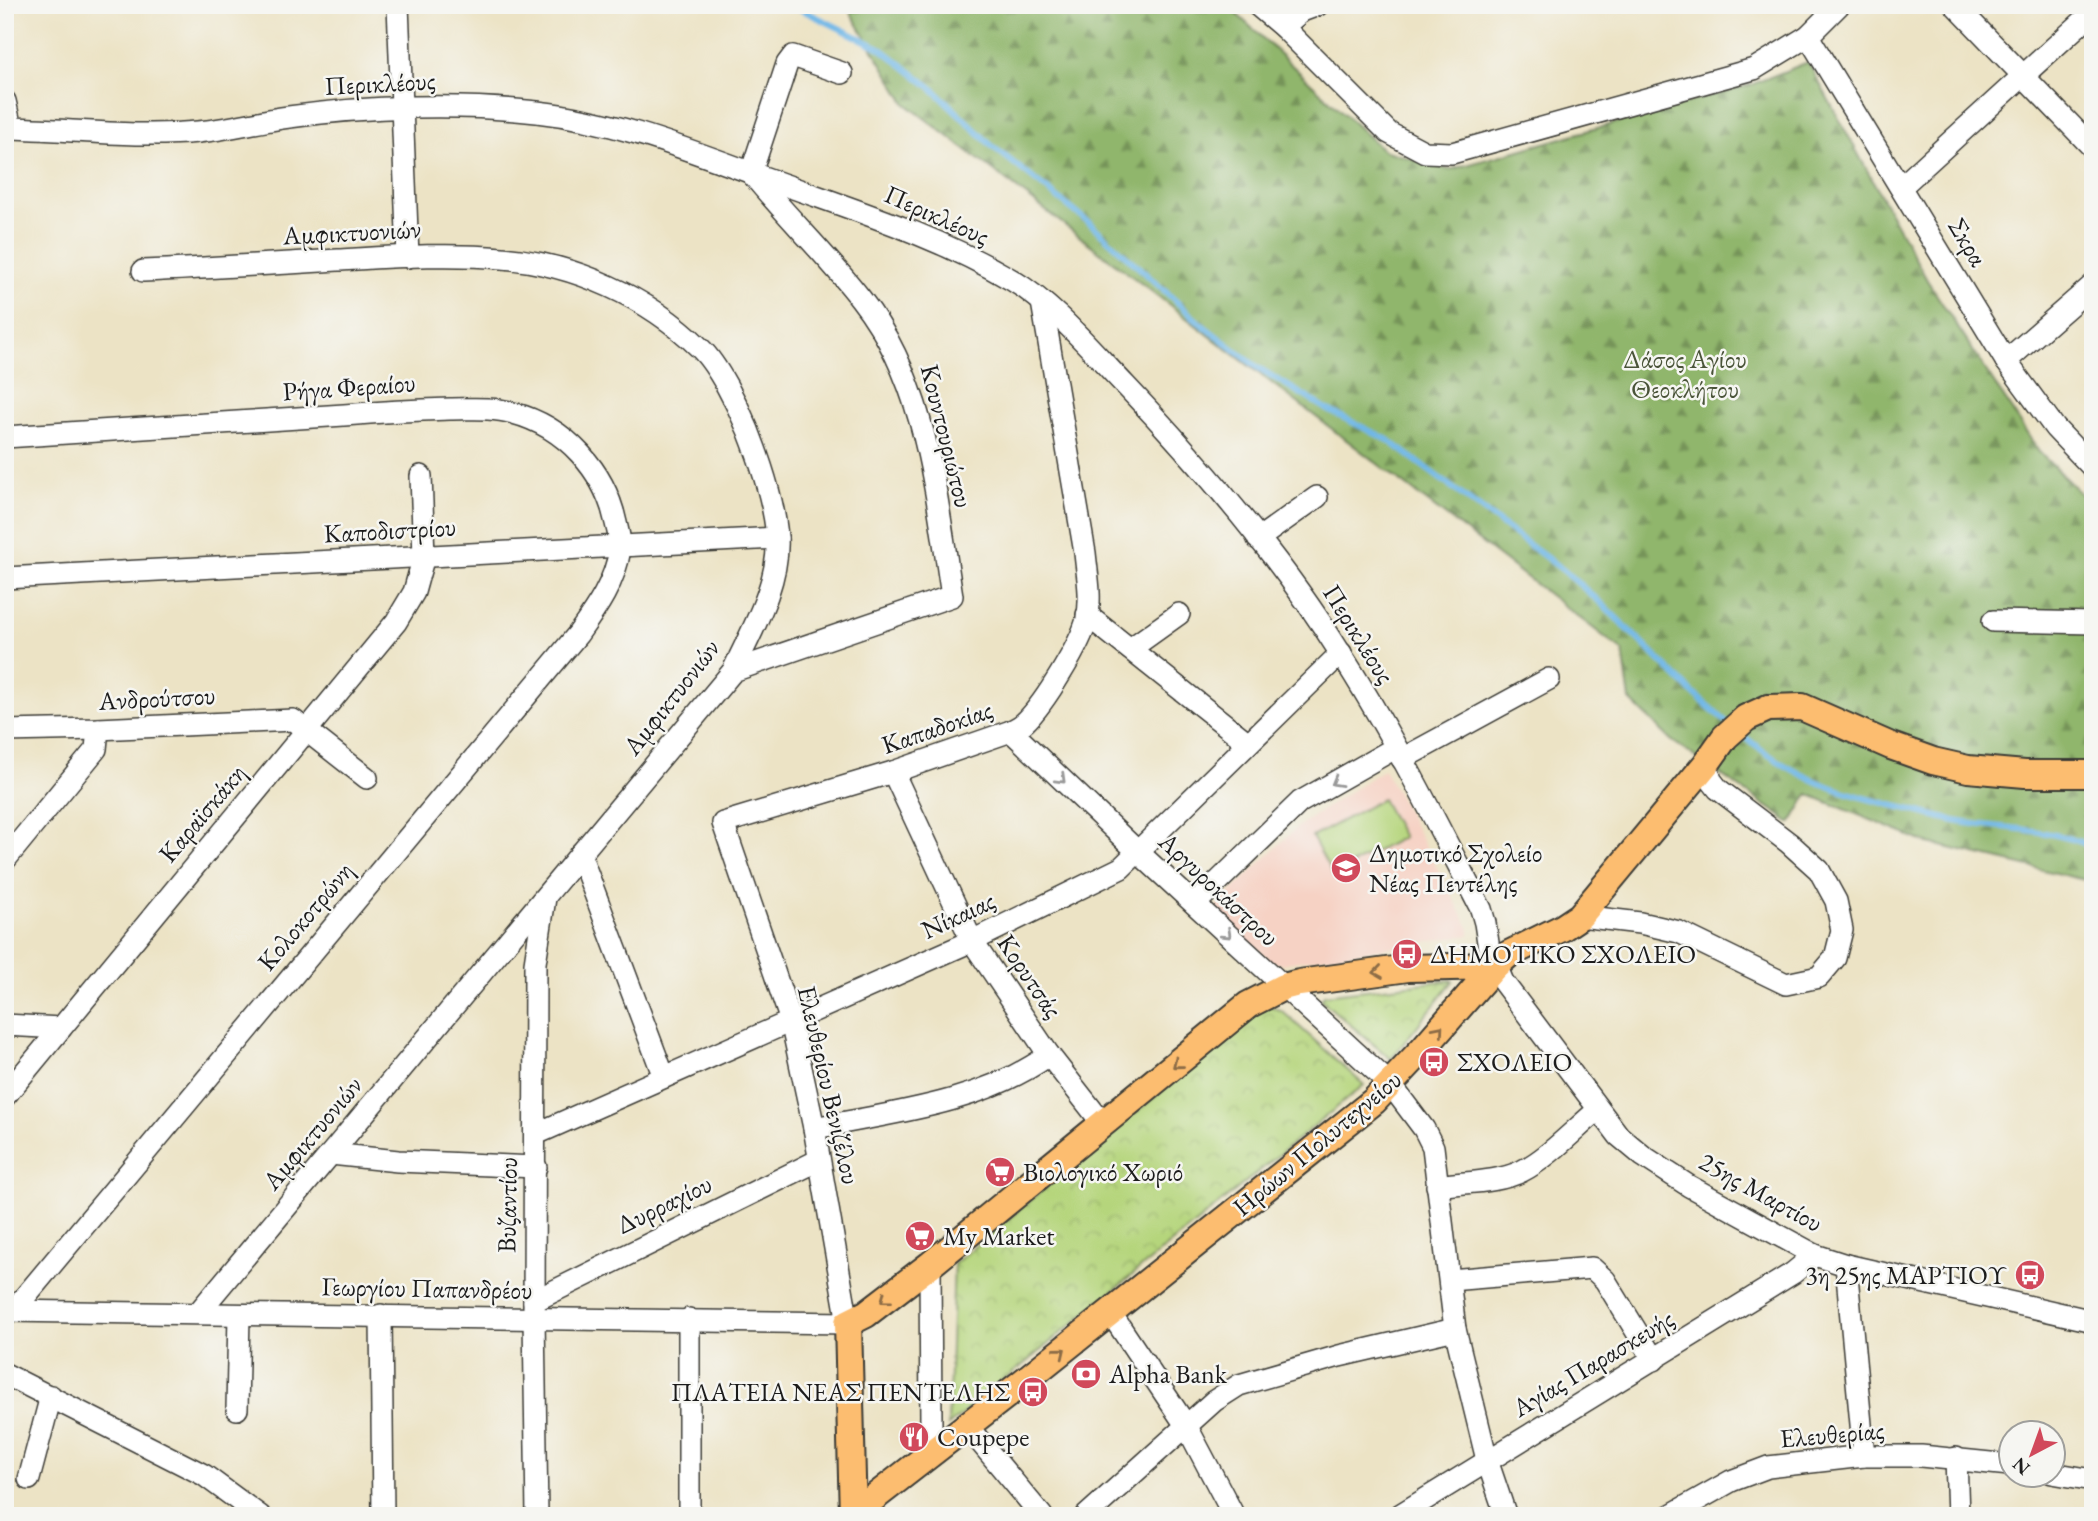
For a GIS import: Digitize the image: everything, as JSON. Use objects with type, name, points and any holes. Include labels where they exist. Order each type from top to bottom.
[{"type":"main road","points":[[1580,916],[1706,764],[1725,737],[1746,718],[1768,708],[1802,707],[1933,761],[1969,769],[2093,774]]},
{"type":"main road","name":"Ηρώων Πολυτεχνείου","points":[[853,1515],[1374,1101],[1494,966],[1521,946],[1562,928],[1580,916]]},
{"type":"main road","points":[[853,1515],[848,1323],[866,1314],[930,1265],[1248,1005],[1283,987],[1408,968],[1494,966]]},
{"type":"main road","points":[[852,1455],[870,1470],[884,1478],[895,1480]]},
{"type":"street","points":[[398,5],[408,257]]},
{"type":"street","points":[[1257,5],[1283,27],[1389,133],[1425,152],[1452,153],[1754,69],[1808,36],[1839,5]]},
{"type":"street","points":[[1283,27],[1302,11],[1318,5]]},
{"type":"street","points":[[1955,5],[2093,148]]},
{"type":"street","points":[[1901,187],[2093,12]]},
{"type":"street","name":"Σκρα","points":[[1808,36],[2006,361],[2055,428],[2093,468]]},
{"type":"street","points":[[751,173],[787,64],[793,56],[842,73]]},
{"type":"street","points":[[5,101],[8,128]]},
{"type":"street","name":"Περικλέους","points":[[8,128],[162,134],[198,132],[295,116],[403,108],[535,111],[583,119],[659,138],[934,241],[1013,281],[1042,302],[1152,414],[1298,590],[1341,653],[1481,909],[1494,966]]},
{"type":"street","name":"Κουντουριώτου","points":[[733,671],[952,596],[933,480],[920,423],[899,361],[862,300],[751,173]]},
{"type":"street","name":"Αμφικτυονιών","points":[[143,271],[408,257],[502,258],[545,264],[584,275],[663,318],[702,349],[742,414],[762,471],[777,538],[774,571],[761,611],[733,671],[198,1313]]},
{"type":"street","points":[[2006,361],[2093,285]]},
{"type":"street","name":"Καπαδοκίας","points":[[723,824],[894,772],[1011,732],[1025,723],[1050,690],[1081,636],[1087,615],[1088,586],[1085,553],[1042,302]]},
{"type":"street","name":"Ρήγα Φεραίου","points":[[5,437],[417,410],[491,408],[535,420],[583,456],[606,489],[621,546]]},
{"type":"street","name":"Καραϊσκάκη","points":[[5,1096],[401,614],[419,580],[424,556],[421,476]]},
{"type":"street","points":[[1258,539],[1317,497]]},
{"type":"street","name":"Καποδιστρίου","points":[[5,578],[777,538]]},
{"type":"street","name":"Κολοκοτρώνη","points":[[9,1311],[578,634],[605,593],[615,572],[621,546]]},
{"type":"street","points":[[1130,649],[1178,614]]},
{"type":"street","points":[[1087,615],[1248,743]]},
{"type":"street","points":[[1993,621],[2093,623]]},
{"type":"street","name":"Νίκαιας","points":[[536,1135],[972,941],[1121,868],[1341,653]]},
{"type":"street","points":[[1195,904],[1300,802],[1549,679]]},
{"type":"street","name":"Ανδρούτσου","points":[[5,731],[293,720],[307,730]]},
{"type":"street","points":[[5,860],[96,749],[99,729]]},
{"type":"street","points":[[307,730],[367,778]]},
{"type":"street","name":"Αργυροκάστρου","points":[[1011,732],[1391,1085],[1424,1129],[1433,1147],[1455,1329],[1487,1460],[1506,1516]]},
{"type":"street","points":[[1580,916],[1640,923],[1679,932],[1786,984],[1819,977],[1835,958],[1842,930],[1836,901],[1819,870],[1789,843],[1718,789],[1711,780],[1706,764]]},
{"type":"street","name":"Κορυτσάς","points":[[894,772],[972,941],[1049,1055],[1103,1124]]},
{"type":"street","name":"Ελευθερίου Βενιζέλου","points":[[723,824],[791,1021],[814,1128],[848,1323]]},
{"type":"street","points":[[580,854],[664,1077]]},
{"type":"street","name":"Βυζαντίου","points":[[537,1516],[534,1309],[535,963],[546,896]]},
{"type":"street","name":"25ης Μαρτίου","points":[[1494,966],[1503,982],[1619,1136],[1643,1156],[1689,1186],[1815,1255],[1846,1265],[2093,1321]]},
{"type":"street","points":[[5,1025],[61,1028]]},
{"type":"street","points":[[814,1128],[914,1109],[968,1094],[1025,1072],[1049,1055]]},
{"type":"street","points":[[1437,1186],[1520,1172],[1535,1163],[1598,1110]]},
{"type":"street","points":[[331,1154],[398,1161],[536,1167]]},
{"type":"street","name":"Δυρραχίου","points":[[534,1309],[819,1160]]},
{"type":"street","name":"Αγίας Παρασκευής","points":[[1398,1516],[1793,1273],[1815,1255]]},
{"type":"street","points":[[930,1265],[931,1427],[939,1447]]},
{"type":"street","points":[[1846,1265],[1864,1456]]},
{"type":"street","points":[[1450,1280],[1592,1268],[1605,1280],[1654,1360]]},
{"type":"street","name":"Γεωργίου Παπανδρέου","points":[[9,1311],[381,1315],[534,1309],[689,1319],[848,1323]]},
{"type":"street","points":[[1110,1312],[1187,1427],[1234,1516]]},
{"type":"street","points":[[237,1409],[239,1315]]},
{"type":"street","points":[[381,1315],[383,1516]]},
{"type":"street","points":[[689,1319],[689,1516]]},
{"type":"street","points":[[1086,1516],[1214,1401],[1238,1385],[1339,1356],[1455,1329]]},
{"type":"street","points":[[5,1374],[204,1475],[260,1516]]},
{"type":"street","points":[[29,1479],[51,1396]]},
{"type":"street","points":[[967,1426],[1042,1516]]},
{"type":"street","name":"Ελευθερίας","points":[[1670,1516],[1731,1481],[1768,1467],[1864,1456],[1956,1458],[1996,1463]]},
{"type":"street","points":[[1956,1458],[1958,1516]]},
{"type":"street","points":[[2066,1475],[2093,1480]]},
{"type":"shaded area","name":"Δημοτικό Σχολείο Νέας Πεντέλης","points":[[1384,769],[1470,929],[1470,935],[1274,965],[1213,909],[1296,828]]},
{"type":"green space","name":"Δάσος Αγίου Θεοκλήτου","points":[[846,5],[1227,5],[1383,150],[1449,170],[1753,84],[1808,62],[1927,280],[2039,452],[2093,506],[2093,882],[1924,842],[1808,794],[1791,823],[1671,740],[1630,700],[1623,651],[906,104]]},
{"type":"green space","points":[[1382,799],[1403,837],[1333,875],[1312,837]]},
{"type":"green space","points":[[1453,981],[1391,1059],[1321,1000],[1324,995]]},
{"type":"green space","points":[[1266,1004],[1282,1011],[1364,1085],[948,1426],[954,1264]]},
{"type":"waterway","points":[[792,5],[880,48],[932,88],[992,146],[1092,225],[1200,323],[1257,367],[1326,409],[1388,440],[1563,570],[1730,725]]},
{"type":"waterway","points":[[1739,732],[1779,762],[1839,790],[1952,820],[2047,833],[2093,847]]},
{"type":"place","name":"Δημοτικό Σχολείο Νέας Πεντέλης","points":[[1346,868]]},
{"type":"place","name":"ΔΗΜΟΤΙΚΟ ΣΧΟΛΕΙΟ","points":[[1407,954]]},
{"type":"place","name":"ΣΧΟΛΕΙΟ","points":[[1434,1062]]},
{"type":"place","name":"Βιολογικό Χωριό","points":[[1000,1172]]},
{"type":"place","name":"My Market","points":[[920,1236]]},
{"type":"place","name":"3η 25ης ΜΑΡΤΙΟΥ","points":[[2030,1275]]},
{"type":"place","name":"Alpha Bank","points":[[1086,1374]]},
{"type":"place","name":"ΠΛΑΤΕΙΑ ΝΕΑΣ ΠΕΝΤΕΛΗΣ","points":[[1033,1392]]},
{"type":"place","name":"Coupepe","points":[[914,1437]]}]
